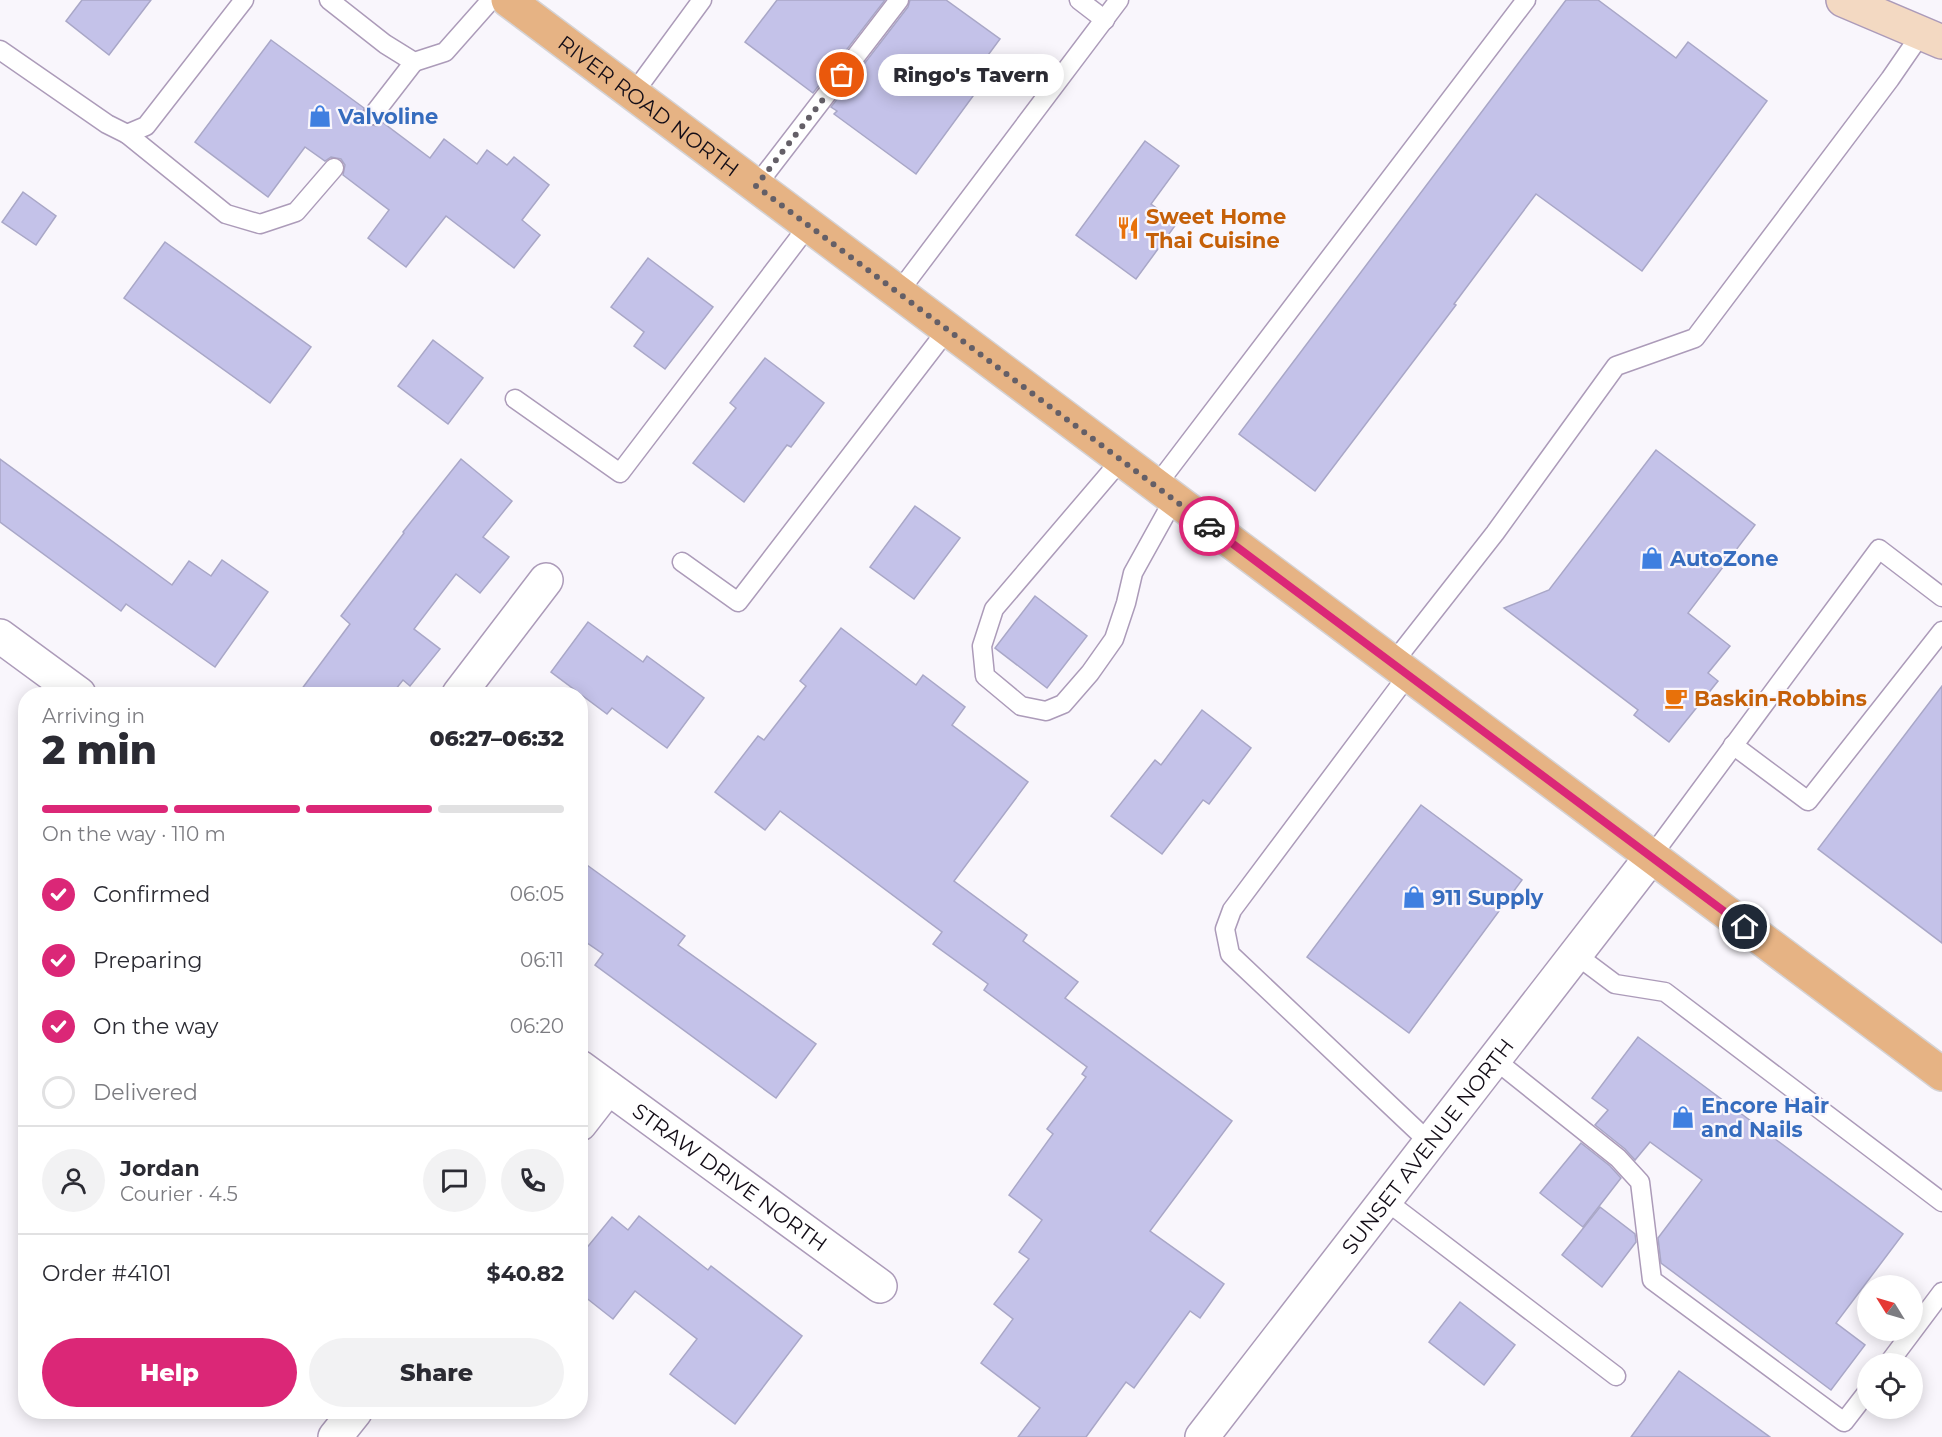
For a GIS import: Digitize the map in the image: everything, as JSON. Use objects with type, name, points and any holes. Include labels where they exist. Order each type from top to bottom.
[{"type":"main road","name":"RIVER ROAD NORTH","points":[[508,0],[1942,1074]]},
{"type":"main road","points":[[1843,0],[1932,38]]},
{"type":"street","points":[[464,687],[546,580]]},
{"type":"street","points":[[0,636],[69,687]]},
{"type":"street","name":"SUNSET AVENUE NORTH","points":[[1202,1437],[1651,856]]},
{"type":"street","name":"STRAW DRIVE NORTH","points":[[588,1073],[880,1286]]},
{"type":"street","points":[[588,1114],[608,1088]]},
{"type":"street","points":[[335,1437],[349,1419]]},
{"type":"lane","points":[[127,134],[146,126],[244,0]]},
{"type":"lane","points":[[329,0],[385,44],[414,62]]},
{"type":"lane","points":[[374,116],[414,62],[445,52],[491,0]]},
{"type":"lane","points":[[633,94],[702,0]]},
{"type":"lane","points":[[756,186],[899,0]]},
{"type":"lane","points":[[1079,0],[1105,20]]},
{"type":"lane","points":[[898,293],[1119,0]]},
{"type":"lane","points":[[1121,460],[994,609],[982,646],[985,676],[1021,706],[1046,711],[1063,704],[1090,673],[1114,639],[1133,573],[1165,493],[1527,0]]},
{"type":"lane","points":[[1429,1143],[1230,954],[1225,929],[1232,910],[1495,533],[1616,366],[1695,338],[1884,88],[1932,38]]},
{"type":"lane","points":[[0,50],[107,124],[127,134],[226,213],[260,224],[296,212],[334,168]]},
{"type":"lane","points":[[515,399],[620,473],[808,226]]},
{"type":"lane","points":[[682,562],[738,602],[946,330]]},
{"type":"lane","points":[[1651,856],[1879,549],[1942,597]]},
{"type":"lane","points":[[1733,745],[1808,801],[1942,631]]},
{"type":"lane","points":[[1575,954],[1615,984],[1665,992],[1942,1202]]},
{"type":"lane","points":[[1494,1059],[1618,1158],[1640,1182],[1652,1280],[1844,1422],[1857,1405]]},
{"type":"lane","points":[[1385,1200],[1616,1376]]},
{"type":"lane","points":[[1896,1353],[1942,1292]]},
{"type":"building","points":[[82,0],[151,0],[109,55],[66,21]]},
{"type":"building","points":[[777,0],[885,0],[813,93],[745,42]]},
{"type":"building","points":[[910,0],[946,0],[1000,39],[977,70],[987,77],[916,174],[834,114],[837,111],[831,107],[908,7]]},
{"type":"building","points":[[1566,0],[1598,0],[1676,58],[1688,42],[1767,101],[1642,271],[1536,194],[1454,304],[1456,305],[1315,491],[1239,434]]},
{"type":"building","points":[[271,40],[364,108],[362,119],[367,124],[377,126],[382,122],[430,158],[444,139],[477,164],[487,150],[507,165],[514,157],[549,185],[522,220],[540,235],[514,268],[446,216],[406,267],[368,238],[389,210],[343,175],[345,165],[341,159],[331,157],[325,161],[305,147],[268,197],[195,142]]},
{"type":"building","points":[[1145,141],[1179,166],[1151,204],[1177,223],[1136,279],[1076,235]]},
{"type":"building","points":[[23,192],[56,216],[36,245],[2,222]]},
{"type":"building","points":[[165,242],[311,347],[270,403],[124,298]]},
{"type":"building","points":[[648,258],[713,307],[665,369],[634,346],[644,332],[611,307]]},
{"type":"building","points":[[433,340],[483,378],[448,424],[398,386]]},
{"type":"building","points":[[765,358],[824,403],[791,447],[787,445],[744,502],[693,463],[736,408],[730,403]]},
{"type":"building","name":"AutoZone","points":[[1656,450],[1755,525],[1688,613],[1730,646],[1708,673],[1718,681],[1669,742],[1634,715],[1638,710],[1504,608],[1549,590]]},
{"type":"building","points":[[0,459],[172,585],[189,561],[211,576],[222,560],[268,592],[215,667],[126,604],[121,611],[0,522]]},
{"type":"building","points":[[461,459],[512,501],[483,537],[509,557],[480,593],[456,574],[414,629],[440,649],[410,686],[403,680],[398,687],[303,687],[350,624],[341,616]]},
{"type":"building","points":[[915,506],[960,538],[914,599],[870,567]]},
{"type":"building","points":[[1035,596],[1087,636],[1047,688],[995,648]]},
{"type":"building","points":[[588,622],[643,662],[647,656],[704,698],[667,748],[612,708],[607,714],[588,700],[588,687],[571,687],[551,672]]},
{"type":"building","points":[[841,628],[916,685],[923,675],[965,707],[952,725],[1028,782],[954,881],[1027,935],[1023,941],[1078,982],[1065,998],[1232,1121],[1150,1231],[1224,1284],[1200,1318],[1190,1311],[1134,1388],[1126,1382],[1086,1437],[1018,1437],[1040,1408],[981,1363],[1013,1319],[994,1304],[1029,1259],[1019,1252],[1042,1220],[1009,1195],[1053,1134],[1047,1129],[1086,1077],[1082,1074],[1087,1067],[984,990],[988,984],[933,944],[942,932],[780,811],[765,830],[715,792],[758,736],[764,740],[806,686],[800,681]]},
{"type":"building","points":[[1942,686],[1942,943],[1818,849]]},
{"type":"building","points":[[1202,710],[1251,748],[1209,804],[1203,800],[1162,854],[1111,816],[1155,760],[1161,765]]},
{"type":"building","points":[[1421,805],[1522,880],[1409,1033],[1307,957]]},
{"type":"building","points":[[588,866],[685,936],[678,945],[816,1044],[776,1098],[595,965],[603,954],[588,944]]},
{"type":"building","points":[[1638,1037],[1903,1234],[1872,1275],[1857,1275],[1857,1295],[1836,1323],[1865,1345],[1831,1390],[1661,1263],[1658,1238],[1702,1180],[1650,1142],[1635,1160],[1595,1125],[1608,1110],[1592,1098]]},
{"type":"building","points":[[1581,1143],[1621,1178],[1583,1227],[1540,1193]]},
{"type":"building","points":[[1600,1207],[1635,1234],[1636,1242],[1602,1287],[1562,1255]]},
{"type":"building","points":[[639,1216],[708,1270],[711,1266],[802,1336],[735,1424],[670,1374],[697,1339],[635,1291],[613,1319],[588,1299],[588,1246],[612,1217],[628,1230]]},
{"type":"building","points":[[1460,1302],[1515,1345],[1484,1385],[1429,1342]]},
{"type":"building","points":[[1679,1371],[1770,1437],[1631,1437]]},
{"type":"way so far","points":[[842,75],[756,186],[1209,526]]},
{"type":"place","name":"Ringo's Tavern","points":[[842,75]]},
{"type":"place","name":"Valvoline","points":[[320,116]]},
{"type":"place","name":"Sweet Home Thai Cuisine","points":[[1128,228]]},
{"type":"place","name":"AutoZone","points":[[1652,558]]},
{"type":"place","name":"Baskin-Robbins","points":[[1676,698]]},
{"type":"place","name":"911 Supply","points":[[1414,897]]},
{"type":"place","name":"Encore Hair and Nails","points":[[1683,1117]]},
{"type":"route","points":[[1209,526],[1745,927]]}]
